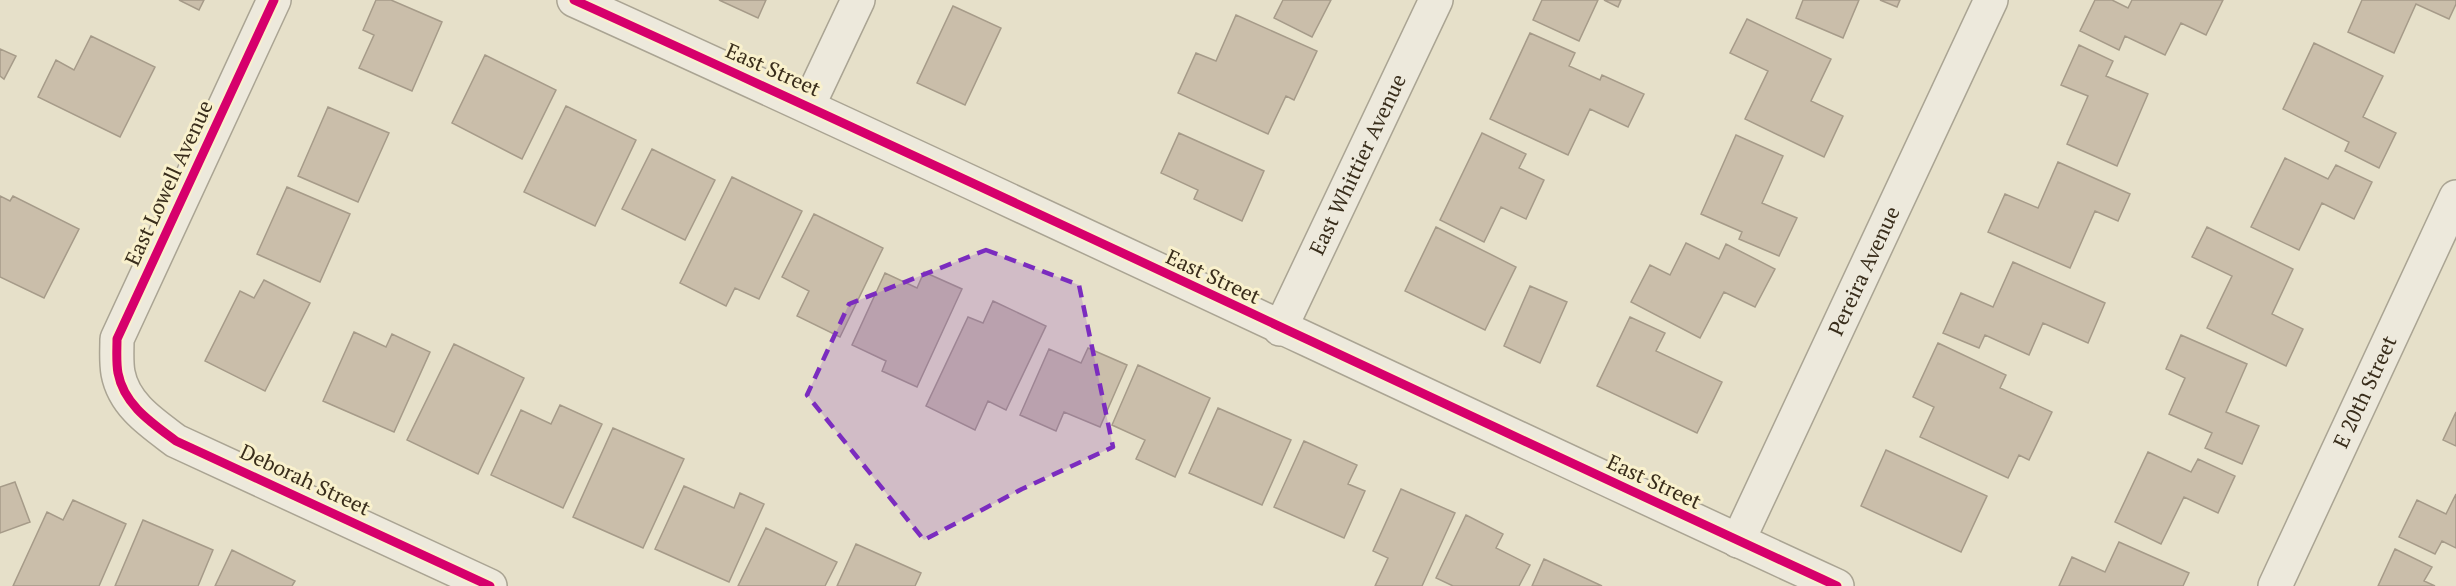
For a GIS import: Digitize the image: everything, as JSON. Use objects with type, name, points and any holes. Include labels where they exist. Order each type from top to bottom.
[{"type":"street","name":"East Lowell Avenue","points":[[122,385],[118,373],[117,339],[274,0]]},
{"type":"street","name":"East Street","points":[[574,0],[808,106],[1280,329],[1837,586]]},
{"type":"street","points":[[808,106],[858,0]]},
{"type":"street","name":"East Whittier Avenue","points":[[1280,329],[1436,0]]},
{"type":"street","name":"Pereira Avenue","points":[[1738,541],[1991,0]]},
{"type":"street","name":"E 20th Street","points":[[2275,586],[2456,197]]},
{"type":"street","name":"Deborah Street","points":[[122,385],[139,413],[176,441],[490,586]]},
{"type":"highlighted area","points":[[986,250],[1079,285],[1113,447],[1022,489],[924,540],[807,395],[849,304]]},
{"type":"building","points":[[179,0],[204,0],[199,10]]},
{"type":"building","points":[[376,0],[391,0],[442,22],[412,91],[359,68],[374,35],[363,30]]},
{"type":"building","points":[[719,0],[766,0],[758,18]]},
{"type":"building","points":[[1283,0],[1331,0],[1312,37],[1274,18]]},
{"type":"building","points":[[1542,0],[1598,0],[1579,41],[1533,20]]},
{"type":"building","points":[[1604,0],[1621,0],[1618,7]]},
{"type":"building","points":[[1803,0],[1859,0],[1843,38],[1796,18]]},
{"type":"building","points":[[1880,0],[1900,0],[1897,7]]},
{"type":"building","points":[[2095,0],[2112,0],[2128,8],[2132,0],[2223,0],[2206,35],[2181,23],[2165,55],[2125,36],[2119,50],[2080,31]]},
{"type":"building","points":[[2362,0],[2456,0],[2456,4],[2449,19],[2416,4],[2394,53],[2348,32]]},
{"type":"building","points":[[953,6],[1001,28],[965,105],[917,83]]},
{"type":"building","points":[[1236,15],[1317,51],[1294,100],[1286,96],[1268,134],[1178,93],[1196,53],[1216,61]]},
{"type":"building","points":[[1747,19],[1831,59],[1811,101],[1843,116],[1824,157],[1745,119],[1768,71],[1730,53]]},
{"type":"building","points":[[1530,33],[1575,53],[1569,66],[1600,80],[1602,75],[1644,94],[1628,127],[1590,109],[1568,155],[1490,119]]},
{"type":"building","points":[[91,36],[155,67],[120,137],[38,97],[56,60],[74,70]]},
{"type":"building","points":[[2314,43],[2383,76],[2363,117],[2396,133],[2379,168],[2345,151],[2349,142],[2283,109]]},
{"type":"building","points":[[2079,45],[2113,61],[2106,76],[2148,94],[2117,166],[2067,144],[2088,96],[2061,85]]},
{"type":"building","points":[[0,49],[16,56],[4,79],[0,76]]},
{"type":"building","points":[[485,55],[556,90],[522,159],[452,123]]},
{"type":"building","points":[[566,106],[636,140],[595,226],[524,192]]},
{"type":"building","points":[[328,107],[389,133],[358,202],[298,176]]},
{"type":"building","points":[[1179,133],[1264,171],[1242,221],[1194,199],[1198,190],[1161,173]]},
{"type":"building","points":[[1482,133],[1526,154],[1519,168],[1544,180],[1526,219],[1501,207],[1484,242],[1440,220]]},
{"type":"building","points":[[1736,135],[1783,156],[1762,203],[1797,218],[1779,256],[1739,239],[1742,232],[1701,214]]},
{"type":"building","points":[[652,149],[715,180],[685,240],[622,209]]},
{"type":"building","points":[[2285,158],[2328,179],[2336,165],[2372,182],[2354,219],[2322,203],[2299,250],[2251,227]]},
{"type":"building","points":[[2058,162],[2130,194],[2118,221],[2095,211],[2070,268],[1988,232],[2005,194],[2038,208]]},
{"type":"building","points":[[732,177],[802,211],[759,299],[735,288],[726,306],[680,283]]},
{"type":"building","points":[[287,187],[350,214],[320,282],[257,254]]},
{"type":"building","points":[[0,196],[10,201],[13,196],[79,229],[44,298],[0,277]]},
{"type":"building","points":[[814,214],[883,248],[840,337],[797,316],[809,291],[782,277]]},
{"type":"building","points":[[1436,227],[1516,267],[1485,330],[1405,291]]},
{"type":"building","points":[[2207,227],[2293,269],[2272,314],[2303,329],[2286,366],[2207,328],[2232,276],[2192,257]]},
{"type":"building","points":[[1686,243],[1719,259],[1726,244],[1775,269],[1755,307],[1724,292],[1700,338],[1631,302],[1650,265],[1670,275]]},
{"type":"building","points":[[2013,262],[2105,303],[2088,343],[2043,323],[2029,355],[1985,335],[1979,348],[1943,333],[1961,293],[1993,307]]},
{"type":"building","points":[[924,272],[962,289],[917,387],[882,371],[886,361],[852,345],[885,273],[917,288]]},
{"type":"building","points":[[264,280],[310,303],[265,391],[205,361],[240,291],[254,298]]},
{"type":"building","points":[[1530,286],[1567,302],[1540,363],[1504,346]]},
{"type":"building","points":[[993,301],[1046,326],[1006,410],[988,401],[975,430],[926,406],[968,317],[983,323]]},
{"type":"building","points":[[1630,317],[1665,333],[1656,351],[1722,382],[1697,433],[1597,386]]},
{"type":"building","points":[[354,332],[386,347],[392,334],[430,352],[394,432],[323,401]]},
{"type":"building","points":[[2181,335],[2247,364],[2226,412],[2259,426],[2242,464],[2205,448],[2212,433],[2169,414],[2185,378],[2166,369]]},
{"type":"building","points":[[1938,343],[2006,375],[2000,388],[2052,412],[2029,460],[2019,455],[2008,478],[1920,437],[1934,407],[1913,397]]},
{"type":"building","points":[[454,344],[524,378],[478,474],[407,440]]},
{"type":"building","points":[[1088,348],[1127,365],[1100,427],[1064,412],[1056,431],[1020,415],[1049,349],[1081,363]]},
{"type":"building","points":[[1138,365],[1210,398],[1175,477],[1136,459],[1145,440],[1112,425]]},
{"type":"building","points":[[560,405],[602,424],[563,508],[491,475],[521,410],[551,424]]},
{"type":"building","points":[[1218,408],[1291,440],[1262,505],[1189,473]]},
{"type":"building","points":[[2456,412],[2456,446],[2443,440]]},
{"type":"building","points":[[613,428],[684,459],[643,548],[573,517]]},
{"type":"building","points":[[1304,441],[1357,465],[1348,484],[1365,491],[1344,538],[1274,507]]},
{"type":"building","points":[[1886,450],[1987,496],[1961,552],[1861,506]]},
{"type":"building","points":[[2148,452],[2191,472],[2198,459],[2235,476],[2218,513],[2184,497],[2161,544],[2115,522]]},
{"type":"building","points":[[15,482],[30,522],[0,533],[0,487]]},
{"type":"building","points":[[684,486],[734,508],[740,493],[764,504],[729,582],[655,549]]},
{"type":"building","points":[[1401,489],[1455,513],[1422,586],[1375,586],[1388,558],[1373,551]]},
{"type":"building","points":[[2456,494],[2456,548],[2442,541],[2435,554],[2399,537],[2417,500],[2446,514]]},
{"type":"building","points":[[73,500],[126,524],[99,586],[13,586],[47,512],[63,520]]},
{"type":"building","points":[[1466,515],[1503,534],[1496,548],[1530,565],[1519,586],[1453,586],[1436,578]]},
{"type":"building","points":[[143,520],[213,550],[198,586],[115,586]]},
{"type":"building","points":[[766,528],[837,562],[825,586],[738,586]]},
{"type":"building","points":[[2119,542],[2189,573],[2183,586],[2059,586],[2072,557],[2105,572]]},
{"type":"building","points":[[856,544],[921,573],[915,586],[837,586]]},
{"type":"building","points":[[2395,549],[2432,567],[2424,581],[2435,586],[2378,586]]},
{"type":"building","points":[[232,550],[295,581],[292,586],[215,586]]},
{"type":"building","points":[[1544,559],[1602,586],[1532,586]]},
{"type":"cycle path","points":[[274,0],[117,339],[117,369],[121,384],[126,395],[140,412],[176,441],[490,586]]},
{"type":"cycle path","points":[[574,0],[1837,586]]}]
